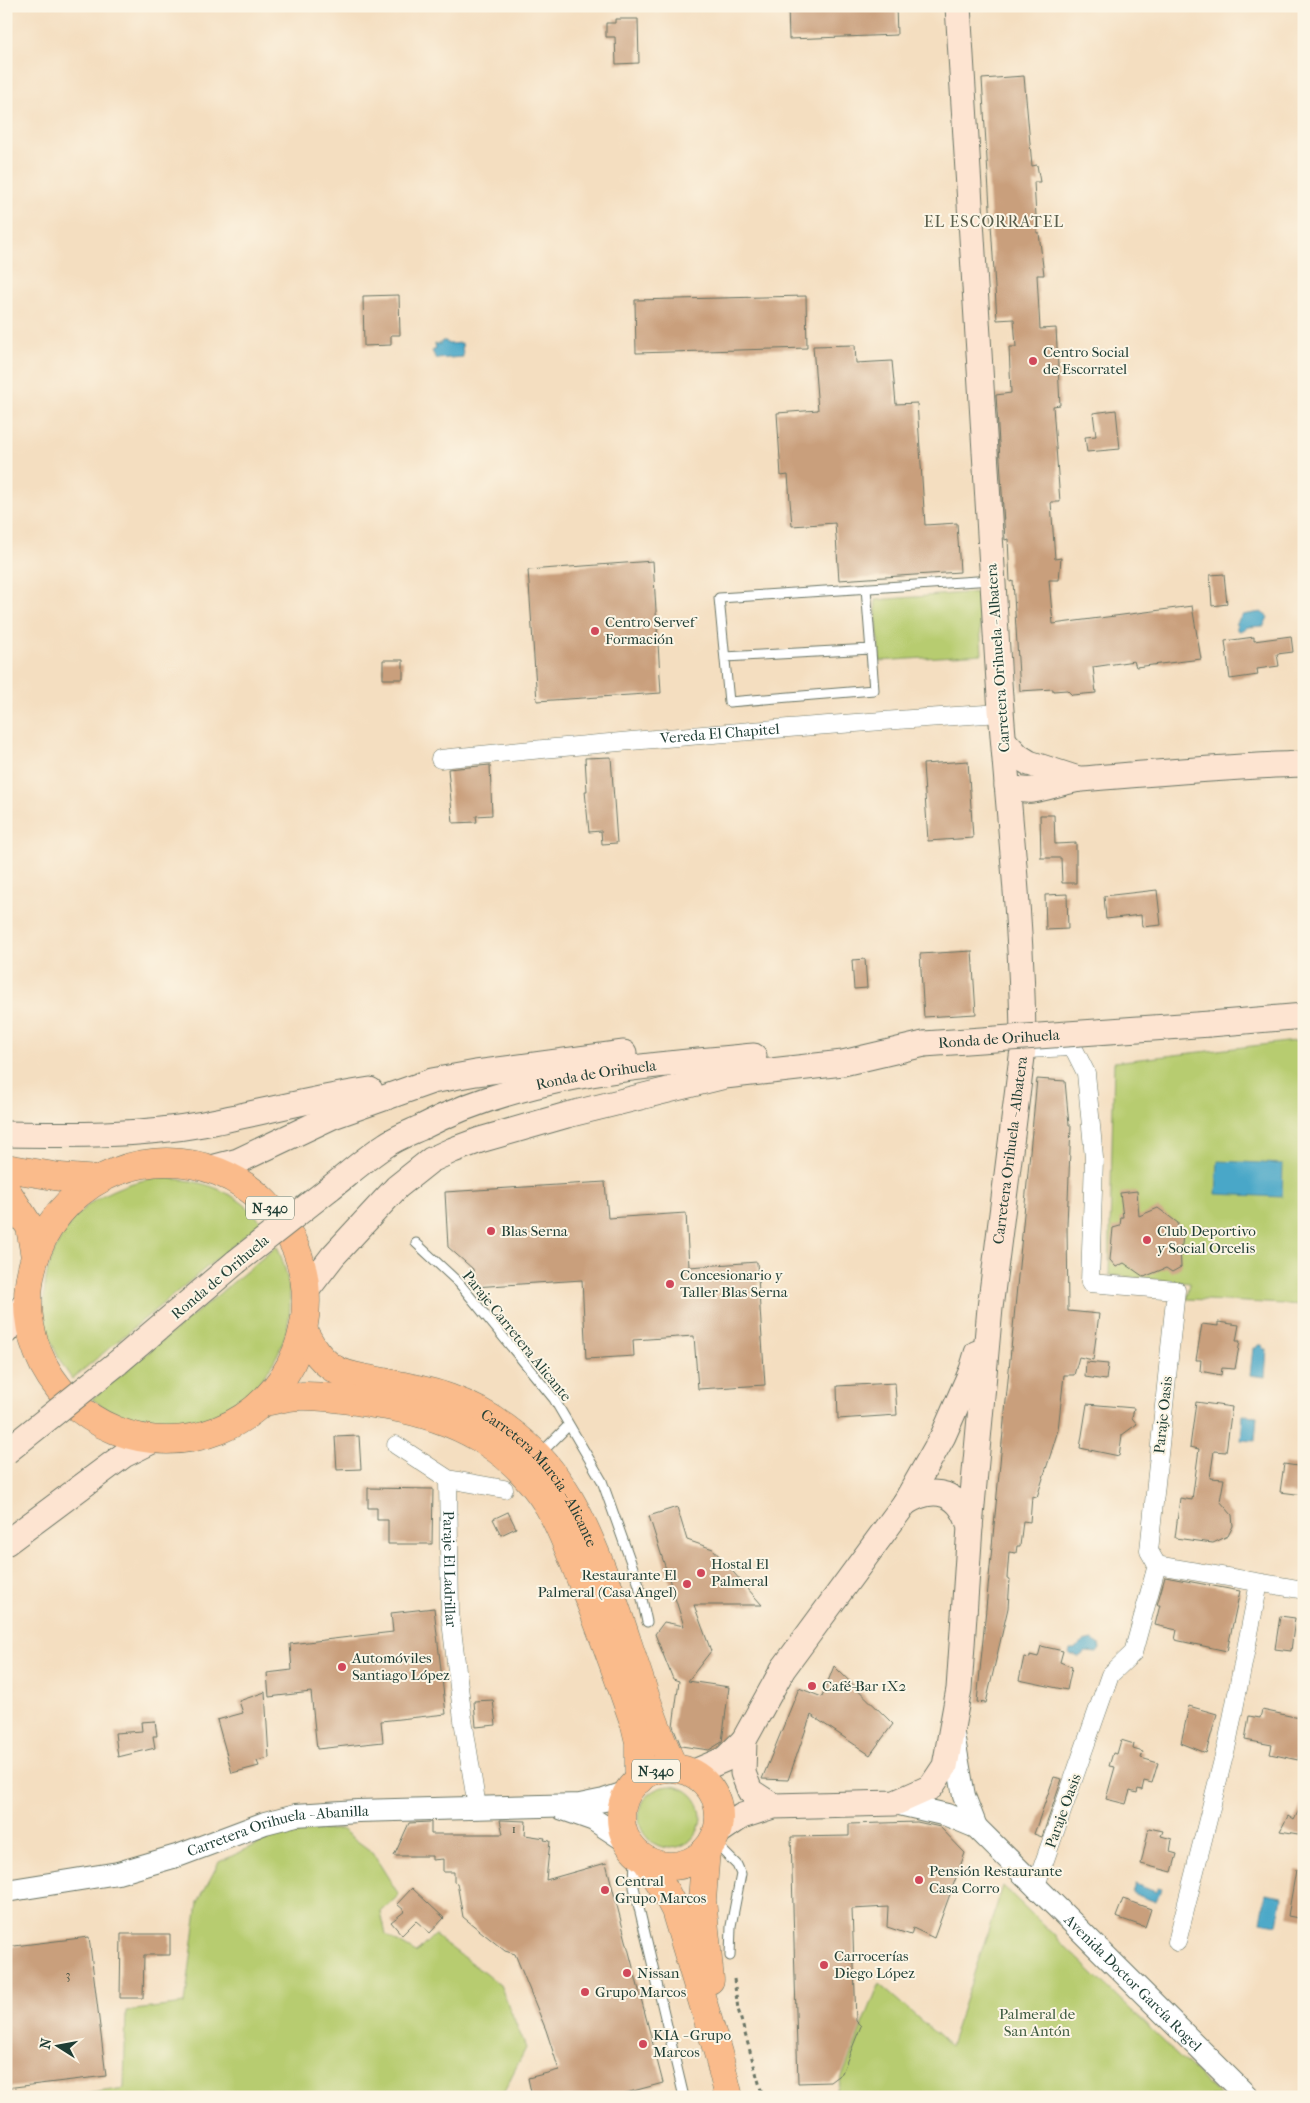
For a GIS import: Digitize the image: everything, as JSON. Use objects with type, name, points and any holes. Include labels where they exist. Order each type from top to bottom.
[{"type":"highway","name":"N-340","points":[[153,1162],[183,1162],[211,1168],[241,1182],[266,1203],[286,1228],[300,1258],[306,1291],[303,1330],[295,1356],[282,1380],[263,1402],[245,1416],[224,1428],[202,1436],[178,1440],[154,1440],[120,1432],[90,1417],[64,1394],[44,1366],[32,1334],[28,1299],[35,1256],[45,1233],[60,1212],[77,1194],[98,1180],[125,1168],[153,1162]]},
{"type":"highway","name":"N-340","points":[[6,1168],[60,1177],[98,1180]]},
{"type":"highway","name":"N-340","points":[[6,1190],[30,1227],[35,1256]]},
{"type":"highway","name":"Carretera Murcia - Alicante","points":[[303,1330],[312,1348],[334,1369],[351,1376],[448,1397],[476,1409],[498,1422],[538,1456],[561,1484],[585,1528],[619,1616],[652,1717],[683,1771]]},
{"type":"highway","name":"Carretera Murcia - Alicante","points":[[263,1402],[300,1396],[316,1396],[404,1409],[433,1417],[476,1434],[518,1467],[548,1506],[560,1529],[590,1602],[636,1725],[639,1742],[633,1786]]},
{"type":"highway","name":"N-340","points":[[718,2053],[702,1900],[712,1841],[719,1815],[715,1798],[706,1783],[683,1771],[661,1769],[649,1773],[633,1786],[623,1805],[621,1818],[623,1831],[666,1891],[675,1910],[718,2053],[729,2097]]},
{"type":"highway","points":[[636,1851],[658,1865],[671,1866],[684,1864],[696,1858],[712,1841]]},
{"type":"main road","name":"Carretera Orihuela - Albatera","points":[[958,6],[992,580],[1020,943],[1023,1049],[990,1308]]},
{"type":"main road","points":[[1004,742],[1018,756],[1029,763],[1078,779]]},
{"type":"main road","points":[[1007,786],[1019,778],[1040,773],[1078,779],[1304,764]]},
{"type":"main road","points":[[1014,854],[1022,816],[1032,801],[1078,779]]},
{"type":"main road","points":[[1270,1018],[1304,1004]]},
{"type":"main road","name":"Ronda de Orihuela","points":[[6,1452],[116,1364],[236,1262],[387,1145],[467,1106],[540,1084],[614,1070],[766,1055],[1304,1016]]},
{"type":"main road","points":[[306,1291],[333,1256],[397,1187],[431,1160],[452,1150],[567,1115],[671,1088],[725,1076],[843,1063],[924,1044]]},
{"type":"main road","points":[[6,1134],[131,1134],[202,1124],[364,1091],[612,1053],[698,1050],[766,1055]]},
{"type":"main road","points":[[211,1168],[238,1160],[333,1116],[432,1081]]},
{"type":"main road","points":[[6,1331],[28,1299]]},
{"type":"main road","points":[[683,1771],[725,1759],[744,1740],[783,1669],[905,1503],[943,1436],[972,1370],[990,1308]]},
{"type":"main road","points":[[952,1727],[959,1689],[970,1527],[990,1308]]},
{"type":"main road","points":[[6,1543],[124,1455],[154,1440]]},
{"type":"main road","points":[[905,1503],[925,1493],[941,1494],[955,1500],[966,1512],[970,1527]]},
{"type":"main road","name":"Avenida Doctor García Rogel","points":[[712,1841],[742,1816],[773,1806],[895,1803],[931,1787],[945,1766],[952,1727]]},
{"type":"main road","points":[[744,1740],[743,1773],[750,1791],[773,1806]]},
{"type":"street","name":"Vereda El Chapitel","points":[[440,759],[608,742],[778,728],[1002,713]]},
{"type":"street","name":"Paraje Oasis","points":[[1023,1049],[1073,1047],[1086,1073],[1094,1158],[1090,1282],[1176,1290],[1148,1552],[1157,1565],[1133,1653],[1110,1675],[1035,1888]]},
{"type":"street","points":[[396,1445],[448,1480],[504,1489]]},
{"type":"street","name":"Paraje El Ladrillar","points":[[448,1480],[450,1613],[463,1720],[477,1806]]},
{"type":"street","points":[[1157,1565],[1304,1590]]},
{"type":"street","points":[[1177,1942],[1227,1744],[1259,1583]]},
{"type":"street","name":"Avenida Doctor García Rogel","points":[[952,1727],[964,1796],[976,1827],[1035,1888],[1248,2097]]},
{"type":"street","name":"Carretera Orihuela - Abanilla","points":[[6,1890],[118,1873],[180,1855],[266,1822],[296,1815],[477,1806],[580,1805],[604,1800],[633,1786]]},
{"type":"street","name":"Avenida Doctor García Rogel","points":[[895,1803],[947,1815],[976,1827]]},
{"type":"street","name":"Carretera Orihuela - Abanilla","points":[[554,1806],[594,1820],[636,1851]]},
{"type":"lane","points":[[866,588],[874,690],[729,702],[719,598],[866,588],[992,580]]},
{"type":"lane","points":[[725,657],[871,649]]},
{"type":"lane","name":"Paraje Carretera Alicante","points":[[416,1243],[459,1283],[554,1399],[602,1481],[639,1585],[648,1622]]},
{"type":"lane","points":[[538,1456],[569,1425]]},
{"type":"lane","points":[[712,1841],[737,1865],[741,1874],[731,1926],[730,1956]]},
{"type":"lane","points":[[636,1851],[634,1887],[684,2097]]},
{"type":"path","points":[[730,1956],[738,2010],[763,2097]]},
{"type":"green space","points":[[978,592],[982,654],[880,661],[875,600]]},
{"type":"green space","points":[[1304,1040],[1304,1305],[1187,1299],[1190,1283],[1109,1275],[1114,1062]]},
{"type":"green space","points":[[155,1178],[185,1180],[214,1187],[239,1201],[251,1210],[261,1222],[72,1379],[52,1344],[44,1311],[44,1291],[54,1252],[64,1233],[90,1203],[119,1188]]},
{"type":"green space","points":[[277,1246],[289,1287],[290,1307],[287,1328],[279,1351],[267,1371],[252,1389],[234,1404],[214,1415],[192,1422],[168,1425],[144,1422],[124,1416],[92,1399]]},
{"type":"green space","points":[[670,1786],[687,1791],[692,1795],[696,1800],[701,1817],[696,1834],[692,1839],[687,1843],[670,1848],[653,1843],[648,1839],[644,1834],[639,1817],[644,1800],[648,1795],[653,1791]]},
{"type":"green space","points":[[341,1829],[372,1852],[399,1895],[381,1912],[386,1935],[416,1953],[434,1935],[500,1985],[526,2048],[501,2097],[67,2097],[124,2088],[126,2011],[185,2004],[198,1902],[219,1862],[281,1833]]},
{"type":"green space","name":"Palmeral de San Antón","points":[[1003,1886],[1221,2097],[834,2097],[879,1984],[950,2046]]},
{"type":"water","points":[[442,341],[446,341],[448,344],[462,343],[463,357],[436,359],[432,351],[436,349],[435,344],[440,344]]},
{"type":"water","points":[[1261,612],[1268,617],[1264,626],[1237,630],[1237,625],[1235,624],[1243,615]]},
{"type":"water","points":[[1218,1161],[1283,1164],[1282,1197],[1216,1194]]},
{"type":"water","points":[[1258,1345],[1262,1345],[1264,1349],[1267,1349],[1265,1377],[1250,1375],[1253,1348],[1256,1348]]},
{"type":"water","points":[[1243,1415],[1257,1416],[1255,1441],[1241,1440]]},
{"type":"water","points":[[1092,1640],[1099,1644],[1100,1649],[1097,1653],[1085,1652],[1079,1657],[1069,1654],[1070,1649],[1074,1649],[1083,1642]]},
{"type":"water","points":[[1135,1884],[1156,1892],[1157,1888],[1161,1889],[1156,1902],[1132,1893]]},
{"type":"water","points":[[1266,1894],[1282,1897],[1277,1925],[1261,1922]]},
{"type":"building","points":[[788,6],[896,6],[897,35],[789,39]]},
{"type":"building","points":[[615,19],[638,19],[639,63],[616,64],[615,37],[606,37],[606,23],[615,23]]},
{"type":"building","points":[[1024,76],[1032,166],[1037,165],[1040,182],[1034,182],[1037,233],[1039,233],[1044,275],[1037,275],[1040,329],[1056,328],[1060,405],[1053,406],[1060,502],[1051,502],[1055,559],[1061,558],[1059,580],[1049,580],[1053,624],[1192,606],[1201,659],[1136,667],[1134,661],[1093,667],[1096,693],[1072,695],[1067,690],[1053,691],[1053,689],[1020,691],[1013,581],[1010,582],[1008,539],[1005,540],[996,395],[1011,393],[1009,347],[1016,347],[1014,319],[997,320],[982,79]]},
{"type":"building","points":[[399,295],[400,335],[391,335],[391,345],[364,346],[363,296]]},
{"type":"building","points":[[806,296],[807,348],[636,353],[635,300]]},
{"type":"building","points":[[855,345],[856,363],[892,361],[896,404],[917,403],[925,525],[957,523],[960,572],[839,580],[835,523],[792,526],[788,475],[781,476],[777,413],[818,410],[813,346]]},
{"type":"building","points":[[1116,410],[1120,449],[1087,452],[1085,437],[1096,436],[1093,413]]},
{"type":"building","name":"Centro Servef Formación","points":[[653,561],[661,693],[537,701],[528,570]]},
{"type":"building","points":[[1224,574],[1227,604],[1212,606],[1210,575]]},
{"type":"building","points":[[1291,636],[1293,652],[1277,654],[1279,666],[1257,669],[1258,675],[1230,679],[1225,641],[1254,637],[1254,641]]},
{"type":"building","points":[[383,660],[403,660],[403,679],[383,679]]},
{"type":"building","points":[[611,757],[617,843],[602,844],[601,831],[589,832],[585,791],[587,791],[585,758]]},
{"type":"building","points":[[968,761],[973,838],[928,841],[923,764]]},
{"type":"building","points":[[490,765],[492,815],[476,816],[477,822],[453,823],[448,769]]},
{"type":"building","points":[[1040,815],[1054,815],[1055,844],[1076,843],[1076,883],[1062,883],[1061,858],[1041,858]]},
{"type":"building","points":[[1157,890],[1161,925],[1142,927],[1141,915],[1106,919],[1104,896]]},
{"type":"building","points":[[1067,894],[1068,929],[1046,930],[1045,895]]},
{"type":"building","points":[[972,951],[976,1014],[924,1017],[920,954]]},
{"type":"building","points":[[865,959],[867,988],[854,989],[852,960]]},
{"type":"building","points":[[1037,1079],[1065,1081],[1069,1125],[1071,1125],[1067,1225],[1068,1311],[1099,1314],[1093,1360],[1079,1357],[1074,1375],[1064,1375],[1058,1430],[1037,1497],[1032,1496],[1030,1522],[1023,1521],[1020,1546],[1017,1546],[1016,1553],[1009,1552],[1007,1578],[1010,1579],[1008,1608],[986,1703],[977,1702]]},
{"type":"building","name":"Concesionario y Taller Blas Serna","points":[[605,1182],[608,1218],[686,1213],[689,1267],[757,1262],[765,1385],[698,1389],[694,1336],[633,1340],[634,1356],[586,1359],[582,1280],[474,1287],[473,1269],[448,1247],[445,1192]]},
{"type":"building","name":"Club Deportivo y Social Orcelis","points":[[1137,1191],[1139,1216],[1158,1208],[1178,1223],[1177,1230],[1183,1234],[1182,1245],[1180,1246],[1181,1267],[1172,1272],[1166,1268],[1144,1277],[1124,1263],[1116,1267],[1110,1260],[1113,1228],[1120,1226],[1121,1217],[1123,1217],[1120,1193]]},
{"type":"building","points":[[1218,1322],[1239,1325],[1236,1341],[1240,1341],[1235,1369],[1222,1368],[1221,1375],[1200,1371],[1201,1360],[1196,1360],[1202,1324],[1218,1326]]},
{"type":"building","points":[[1086,1362],[1108,1364],[1106,1380],[1085,1377]]},
{"type":"building","points":[[895,1383],[897,1415],[838,1419],[837,1386]]},
{"type":"building","points":[[1196,1402],[1232,1407],[1226,1452],[1214,1451],[1210,1478],[1224,1479],[1220,1501],[1232,1515],[1233,1526],[1228,1536],[1213,1543],[1175,1538],[1180,1498],[1192,1500],[1199,1449],[1190,1447]]},
{"type":"building","points":[[1087,1404],[1134,1408],[1132,1418],[1137,1424],[1122,1435],[1119,1456],[1080,1448]]},
{"type":"building","points":[[359,1436],[361,1469],[337,1470],[335,1437]]},
{"type":"building","points":[[1284,1464],[1304,1467],[1304,1495],[1280,1492]]},
{"type":"building","points":[[368,1488],[433,1489],[432,1544],[388,1544],[388,1520],[377,1520],[377,1508],[368,1508]]},
{"type":"building","points":[[677,1507],[687,1540],[713,1549],[762,1605],[694,1605],[711,1651],[688,1681],[729,1687],[722,1742],[709,1750],[681,1746],[673,1726],[679,1681],[673,1679],[655,1634],[664,1622],[684,1626],[649,1516]]},
{"type":"building","points":[[508,1512],[516,1528],[501,1535],[493,1519]]},
{"type":"building","points":[[1165,1577],[1240,1591],[1227,1651],[1175,1640],[1177,1630],[1155,1625],[1160,1605],[1157,1605]]},
{"type":"building","points":[[434,1608],[446,1714],[381,1721],[383,1742],[317,1749],[311,1692],[269,1697],[267,1673],[292,1670],[290,1644],[393,1632],[391,1613]]},
{"type":"building","points":[[1280,1616],[1295,1618],[1291,1651],[1275,1649]]},
{"type":"building","points":[[1041,1646],[1063,1651],[1060,1662],[1072,1667],[1067,1690],[1019,1680],[1024,1657],[1030,1658],[1030,1655],[1038,1657]]},
{"type":"building","points":[[834,1666],[893,1724],[870,1755],[811,1715],[788,1780],[762,1779],[799,1688],[822,1697]]},
{"type":"building","points":[[265,1692],[269,1758],[257,1761],[259,1766],[232,1773],[217,1720],[243,1713],[239,1701]]},
{"type":"building","points":[[493,1700],[496,1725],[476,1727],[474,1701]]},
{"type":"building","points":[[1189,1706],[1217,1714],[1206,1753],[1181,1743]]},
{"type":"building","points":[[1262,1710],[1304,1719],[1304,1749],[1301,1748],[1298,1760],[1270,1754],[1272,1745],[1245,1740],[1249,1716],[1260,1718]]},
{"type":"building","points":[[155,1721],[157,1736],[153,1736],[155,1748],[118,1757],[115,1733],[142,1731],[141,1722]]},
{"type":"building","points":[[1121,1740],[1134,1744],[1133,1749],[1143,1752],[1141,1758],[1158,1763],[1152,1783],[1144,1781],[1142,1790],[1138,1789],[1137,1793],[1130,1791],[1126,1804],[1106,1799],[1115,1767],[1109,1766],[1113,1753],[1117,1754]]},
{"type":"building","points":[[1054,1777],[1062,1779],[1042,1837],[1034,1834]]},
{"type":"building","points":[[1304,1800],[1304,1835],[1280,1831],[1288,1816],[1294,1820]]},
{"type":"building","name":"Grupo Marcos","points":[[500,1820],[526,1821],[525,1835],[545,1838],[544,1840],[550,1841],[546,1880],[606,1863],[663,2083],[611,2097],[532,2097],[528,2078],[559,2070],[546,2030],[515,1954],[505,1951],[463,1917],[457,1883],[454,1882],[454,1872],[443,1872],[443,1859],[432,1860],[432,1856],[394,1856],[409,1823],[431,1822],[431,1834],[503,1834]]},
{"type":"building","points":[[917,1822],[940,1827],[965,1853],[934,1938],[913,1928],[911,1935],[887,1927],[888,1907],[852,1909],[856,2021],[861,2026],[842,2073],[830,2082],[798,2083],[791,1837],[849,1836],[849,1824]]},
{"type":"building","points":[[1149,1828],[1163,1831],[1161,1836],[1172,1839],[1170,1852],[1177,1854],[1172,1872],[1141,1864]]},
{"type":"building","points":[[1296,1870],[1304,1871],[1304,1919],[1288,1916]]},
{"type":"building","points":[[412,1888],[444,1918],[430,1933],[416,1921],[402,1935],[391,1922],[405,1911],[397,1904]]},
{"type":"building","points":[[1123,1899],[1151,1909],[1145,1927],[1116,1917]]},
{"type":"building","points":[[121,1934],[170,1934],[170,1955],[144,1955],[143,1998],[120,1998]]},
{"type":"building","points":[[89,1937],[106,2076],[6,2088],[6,1947]]},
{"type":"place","name":"Centro Social de Escorratel","points":[[1033,361]]},
{"type":"place","name":"Centro Servef Formación","points":[[595,631]]},
{"type":"place","name":"Blas Serna","points":[[491,1231]]},
{"type":"place","name":"Club Deportivo y Social Orcelis","points":[[1147,1240]]},
{"type":"place","name":"Concesionario y Taller Blas Serna","points":[[670,1284]]},
{"type":"place","name":"Hostal El Palmeral","points":[[701,1573]]},
{"type":"place","name":"Restaurante El Palmeral (Casa Angel)","points":[[687,1584]]},
{"type":"place","name":"Automóviles Santiago López","points":[[342,1667]]},
{"type":"place","name":"Café-Bar 1X2","points":[[812,1686]]},
{"type":"place","name":"Pensión Restaurante Casa Corro","points":[[919,1880]]},
{"type":"place","name":"Central Grupo Marcos","points":[[605,1890]]},
{"type":"place","name":"Carrocerías Diego López","points":[[824,1965]]},
{"type":"place","name":"Nissan","points":[[627,1973]]},
{"type":"place","name":"Grupo Marcos","points":[[585,1992]]},
{"type":"place","name":"KIA - Grupo Marcos","points":[[643,2044]]},
{"type":"district","name":"EL ESCORRATEL","points":[[994,221]]}]
